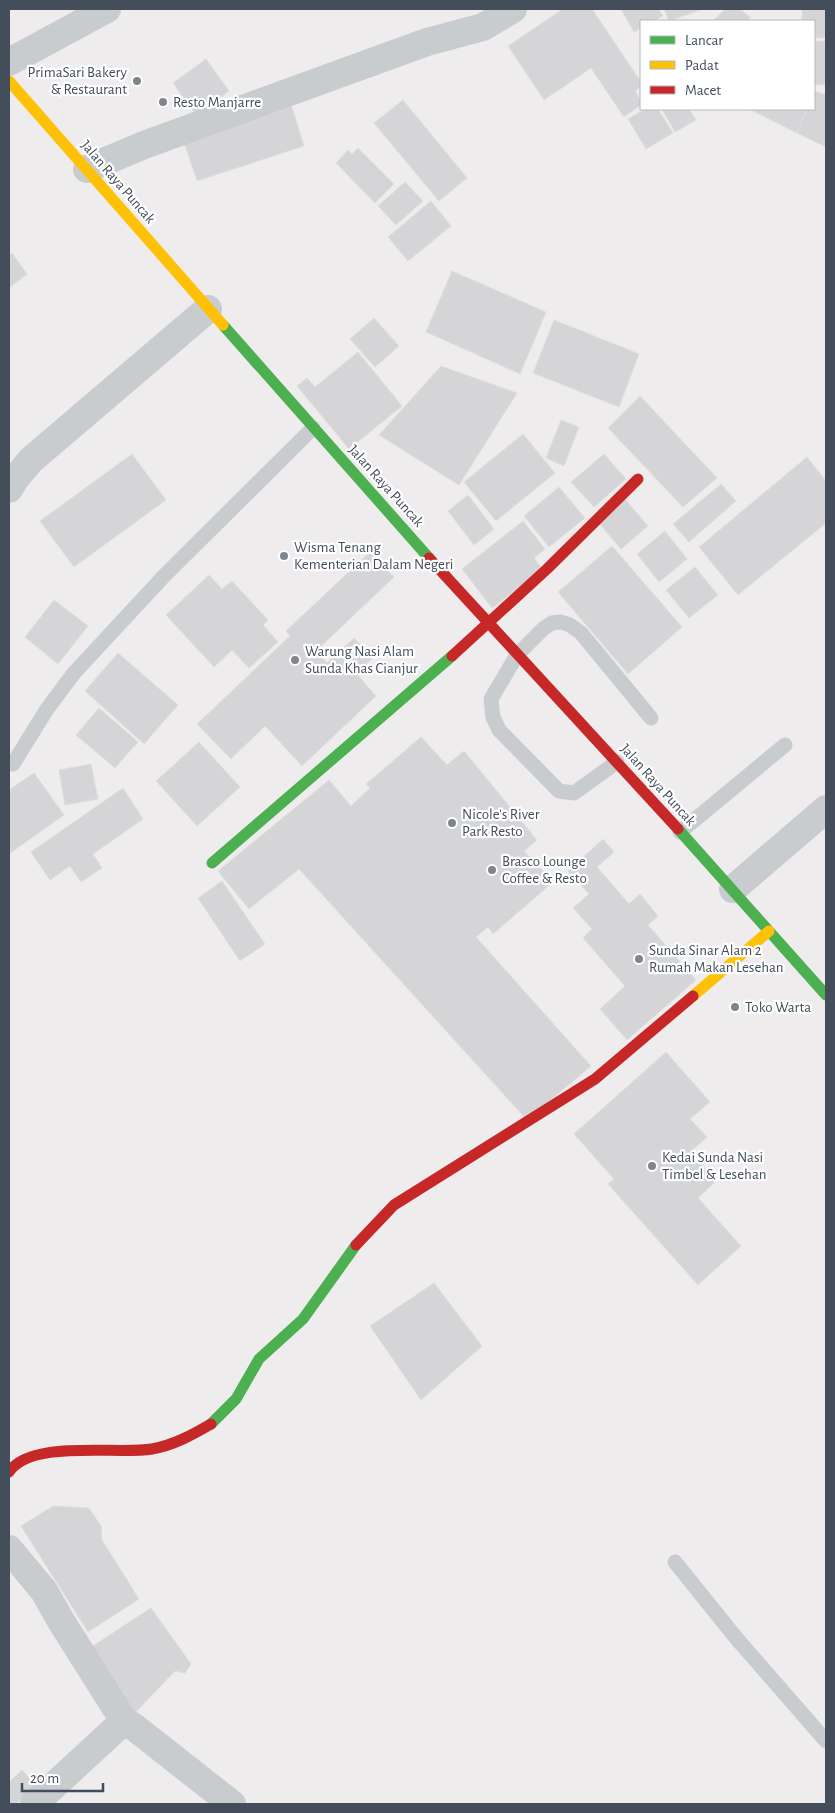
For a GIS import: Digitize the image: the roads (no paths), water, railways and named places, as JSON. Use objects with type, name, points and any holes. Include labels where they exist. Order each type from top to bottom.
[{"type":"main road","name":"Jalan Raya Puncak","points":[[9,81],[314,428],[517,655],[733,889],[826,995]]},
{"type":"main road","points":[[212,863],[444,663],[547,570],[638,479]]},
{"type":"main road","points":[[9,1472],[13,1466],[41,1453],[80,1450],[151,1450],[181,1441],[212,1424],[236,1399],[259,1358],[303,1319],[360,1240],[394,1205],[595,1079],[769,931]]},
{"type":"street","points":[[9,62],[107,9]]},
{"type":"street","points":[[87,169],[144,145],[418,46],[483,27],[513,9]]},
{"type":"street","points":[[9,489],[15,479],[32,460],[208,309]]},
{"type":"street","points":[[733,889],[826,809]]},
{"type":"street","points":[[9,1549],[44,1591],[60,1621],[124,1721],[232,1804]]},
{"type":"street","points":[[34,1804],[124,1721]]},
{"type":"lane","points":[[12,764],[47,709],[74,673],[164,576],[314,428]]},
{"type":"lane","points":[[617,762],[574,793],[560,790],[499,730],[493,717],[491,699],[517,655],[544,628],[552,623],[561,622],[570,626],[581,633],[651,718]]},
{"type":"lane","points":[[680,832],[785,745]]},
{"type":"lane","points":[[675,1562],[737,1639],[826,1741]]},
{"type":"place","name":"PrimaSari Bakery & Restaurant","points":[[137,81]]},
{"type":"place","name":"Resto Manjarre","points":[[163,102]]},
{"type":"place","name":"Wisma Tenang Kementerian Dalam Negeri","points":[[284,556]]},
{"type":"place","name":"Warung Nasi Alam Sunda Khas Cianjur","points":[[295,660]]},
{"type":"place","name":"Nicole's River Park Resto","points":[[452,823]]},
{"type":"place","name":"Brasco Lounge Coffee & Resto","points":[[492,870]]},
{"type":"place","name":"Sunda Sinar Alam 2 Rumah Makan Lesehan","points":[[639,959]]},
{"type":"place","name":"Toko Warta","points":[[735,1007]]},
{"type":"place","name":"Kedai Sunda Nasi Timbel & Lesehan","points":[[652,1166]]}]
